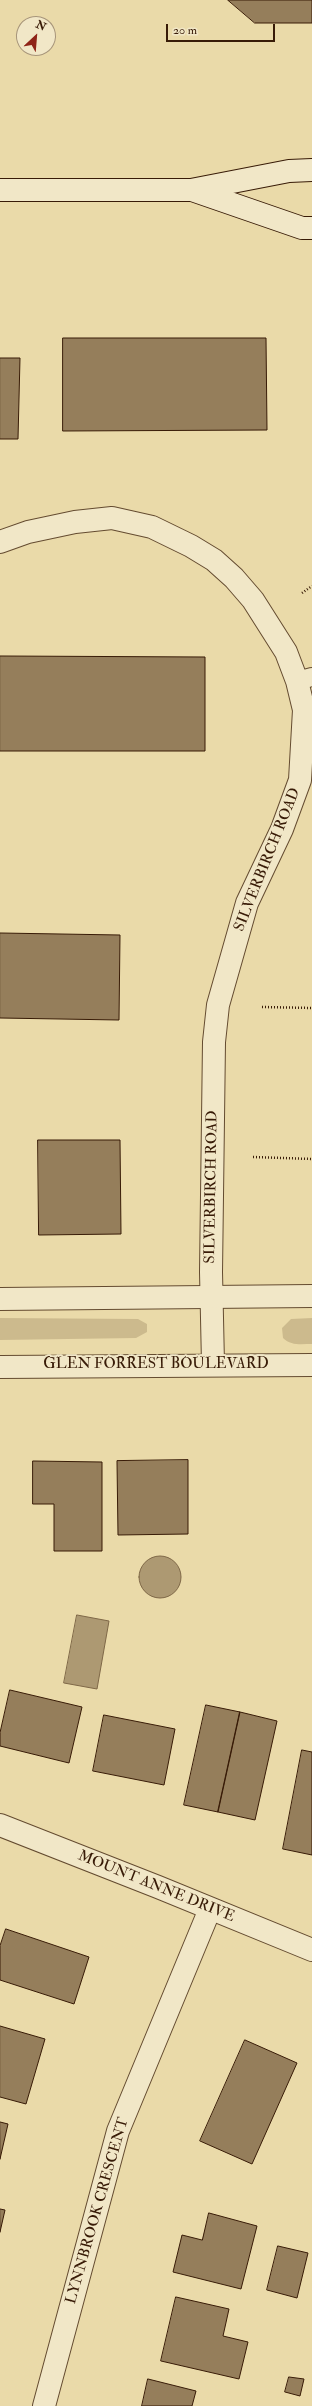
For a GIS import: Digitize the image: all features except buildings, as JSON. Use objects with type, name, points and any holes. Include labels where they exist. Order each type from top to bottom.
[{"type":"street","points":[[0,190],[191,190],[289,171],[312,170]]},
{"type":"street","points":[[191,190],[302,228],[312,228]]},
{"type":"street","name":"SILVERBIRCH ROAD","points":[[0,542],[28,532],[75,522],[112,518],[152,527],[172,535],[214,560],[249,596],[305,679],[300,780],[282,829],[247,903],[218,1005],[214,1042],[211,1297],[213,1364]]},
{"type":"street","points":[[0,1299],[312,1296]]},
{"type":"street","name":"GLEN FORREST BOULEVARD","points":[[0,1367],[312,1364]]},
{"type":"street","name":"MOUNT ANNE DRIVE","points":[[0,1826],[210,1908],[312,1950]]},
{"type":"street","name":"LYNNBROOK CRESCENT","points":[[44,2406],[118,2131],[210,1908]]},
{"type":"path","points":[[302,593],[312,586]]},
{"type":"path","points":[[262,1007],[312,1008]]},
{"type":"path","points":[[253,1157],[312,1159]]},
{"type":"shaded area","points":[[0,1318],[138,1319],[147,1324],[147,1332],[136,1338],[0,1340]]},
{"type":"shaded area","points":[[312,1318],[312,1344],[293,1343],[286,1341],[283,1338],[282,1328],[291,1319]]},
{"type":"shaded area","points":[[156,1556],[164,1556],[172,1559],[178,1565],[181,1577],[178,1589],[172,1595],[164,1598],[156,1598],[148,1595],[142,1589],[139,1581],[139,1573],[142,1565],[148,1559]]},
{"type":"shaded area","points":[[77,1615],[109,1621],[97,1689],[64,1683]]}]
